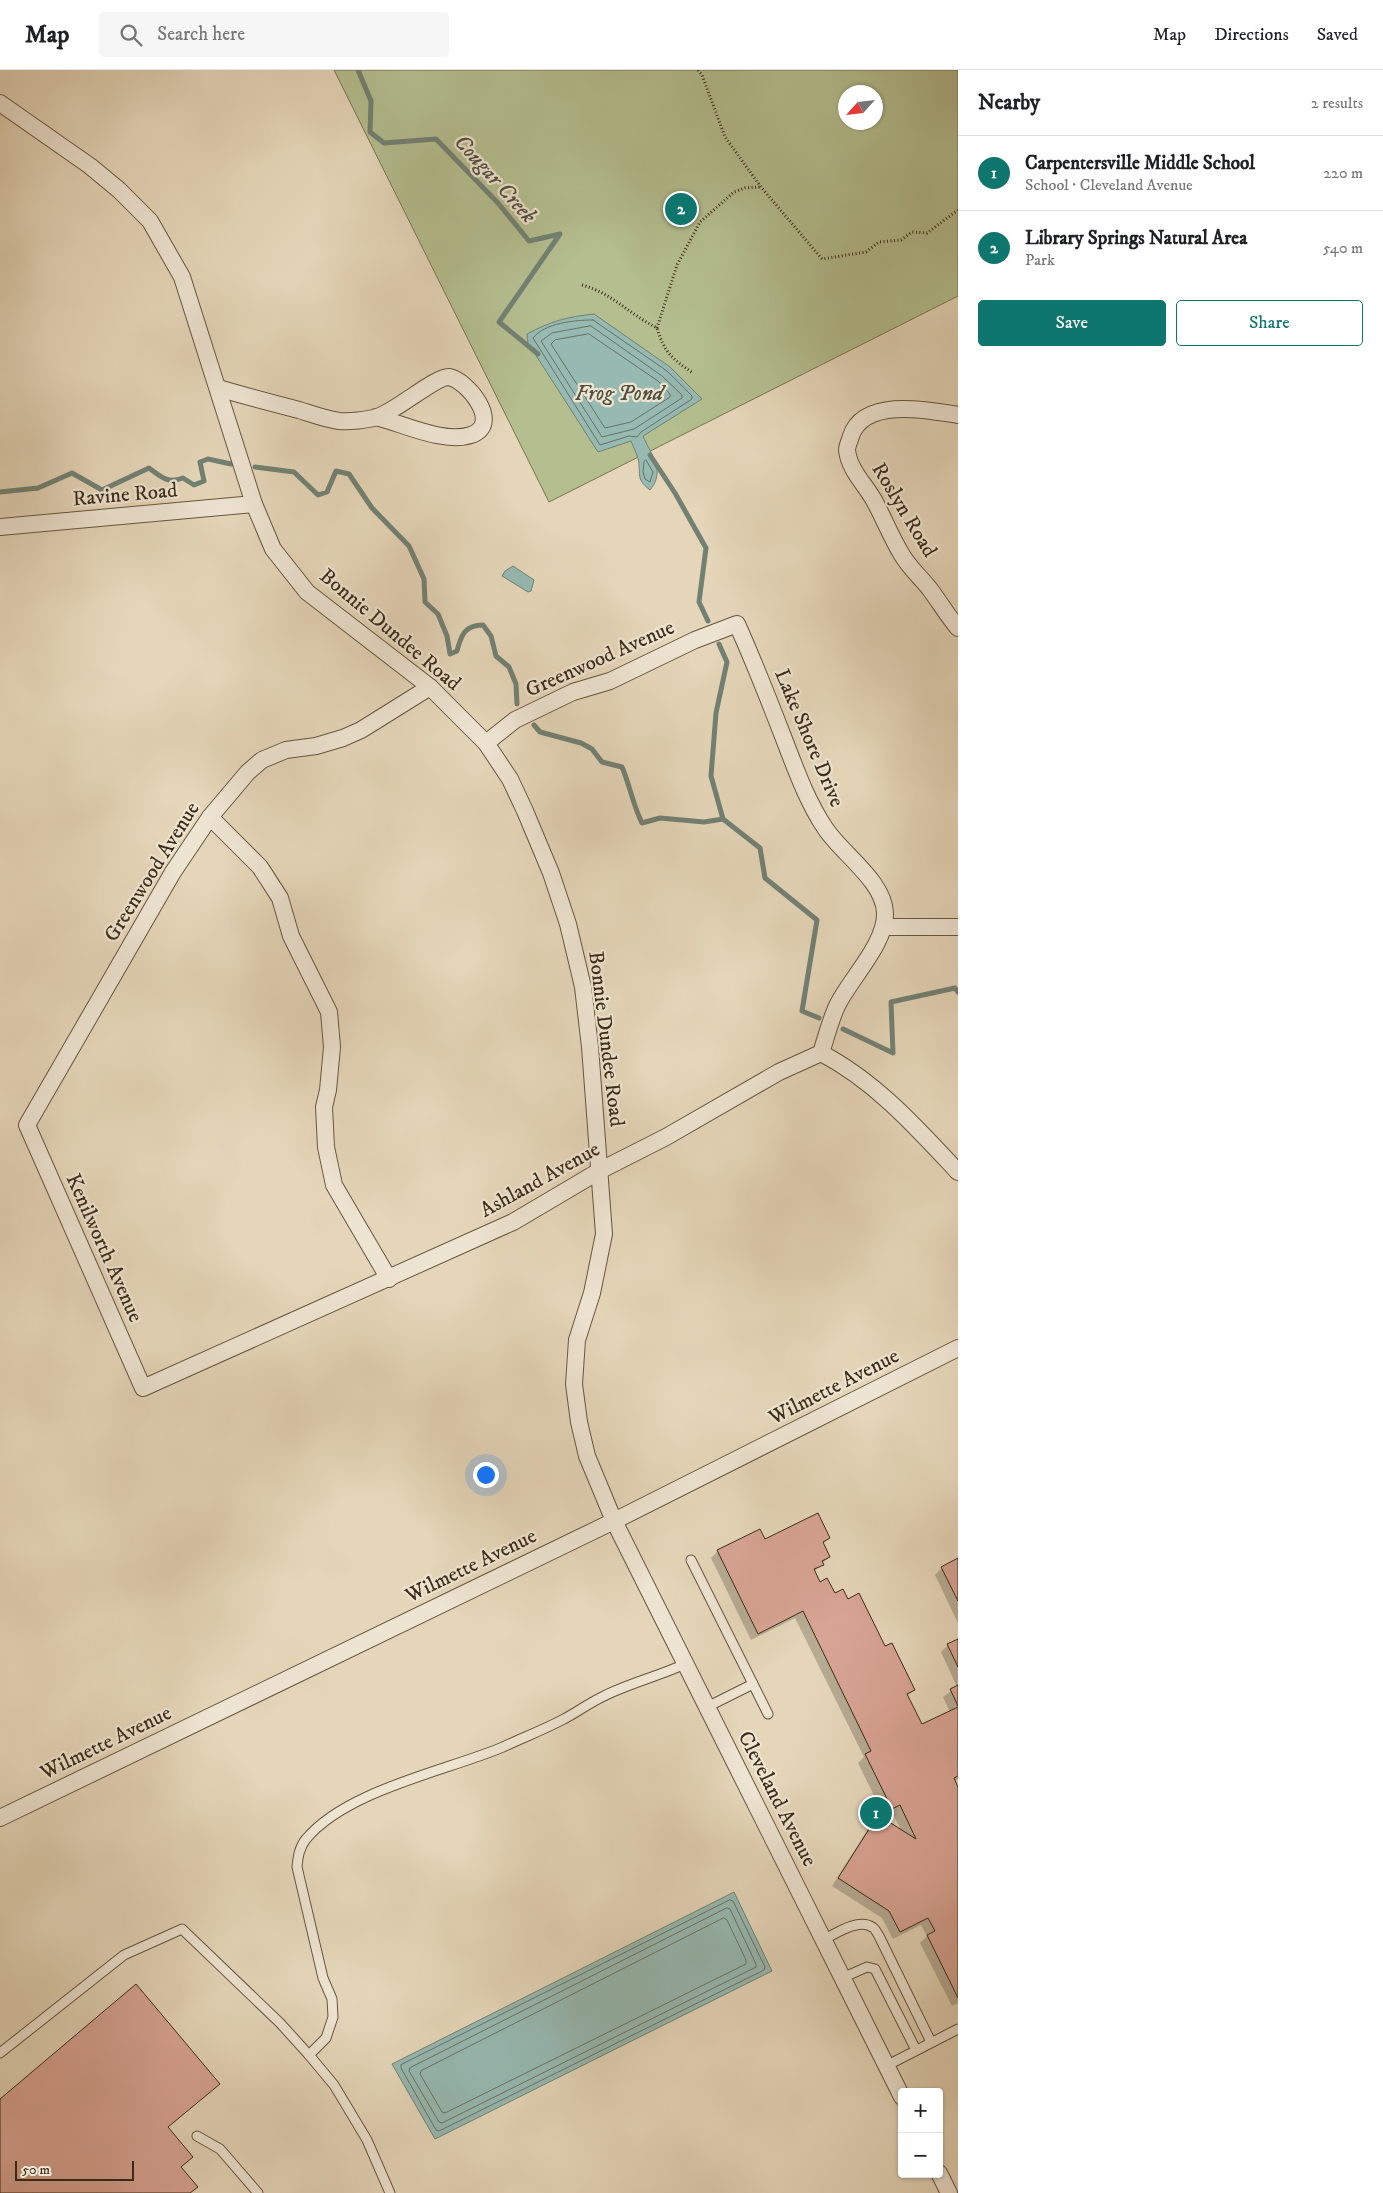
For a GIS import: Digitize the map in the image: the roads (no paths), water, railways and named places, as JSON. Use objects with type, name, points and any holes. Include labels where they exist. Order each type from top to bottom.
[{"type":"street","name":"Bonnie Dundee Road","points":[[0,103],[90,166],[119,190],[150,221],[182,277],[254,504],[273,549],[307,592],[430,687],[486,744],[510,779],[525,810],[551,873],[568,924],[583,987],[590,1047],[604,1234],[592,1293],[577,1340],[574,1384],[579,1422],[587,1456],[614,1520]]},
{"type":"street","points":[[218,388],[341,421],[376,417],[396,409],[436,381],[448,377],[459,382],[465,388],[481,406],[485,415],[481,429],[474,434],[463,437],[432,434],[376,417]]},
{"type":"street","name":"Roslyn Road","points":[[958,416],[937,411],[895,408],[865,417],[857,424],[852,433],[847,450],[852,466],[876,503],[888,531],[903,558],[927,586],[958,628]]},
{"type":"street","name":"Ravine Road","points":[[0,527],[254,504]]},
{"type":"street","name":"Greenwood Avenue","points":[[486,744],[515,720],[573,692],[610,681],[695,640],[737,624]]},
{"type":"street","name":"Lake Shore Drive","points":[[737,624],[751,655],[806,797],[826,830],[874,884],[883,898],[886,914],[884,927]]},
{"type":"street","name":"Greenwood Avenue","points":[[27,1125],[173,872],[210,817],[248,772],[262,760],[286,750],[316,746],[343,738],[361,730],[430,687]]},
{"type":"street","points":[[210,817],[260,868],[280,898],[291,936],[329,1012],[332,1047],[328,1090],[324,1107],[326,1147],[334,1185],[389,1279]]},
{"type":"street","points":[[958,927],[884,927],[859,973],[837,1006],[821,1053],[838,1062],[867,1083],[913,1125],[958,1172]]},
{"type":"street","name":"Ashland Avenue","points":[[143,1388],[513,1222],[600,1170],[666,1137],[779,1072],[821,1053]]},
{"type":"street","name":"Kenilworth Avenue","points":[[27,1125],[143,1388]]},
{"type":"street","name":"Wilmette Avenue","points":[[0,1818],[614,1520],[958,1348]]},
{"type":"street","name":"Cleveland Avenue","points":[[614,1520],[898,2089]]},
{"type":"street","points":[[942,2178],[949,2193]]},
{"type":"lane","points":[[691,1560],[768,1714]]},
{"type":"lane","points":[[309,2055],[326,2038],[333,2017],[332,2000],[323,1978],[297,1867],[299,1852],[305,1840],[333,1816],[364,1798],[424,1773],[501,1747],[561,1720],[605,1695],[661,1676],[685,1664]]},
{"type":"lane","points":[[707,1707],[753,1684]]},
{"type":"lane","points":[[823,1940],[853,1926],[864,1924],[872,1927],[879,1936],[932,2042]]},
{"type":"lane","points":[[0,2053],[124,1955],[182,1930],[280,2023],[334,2085],[367,2140],[390,2193]]},
{"type":"lane","points":[[842,1978],[867,1967],[876,1969],[916,2050]]},
{"type":"lane","points":[[886,2066],[958,2029]]},
{"type":"lane","points":[[197,2136],[220,2150],[258,2193]]},
{"type":"water","name":"Frog Pond","points":[[594,314],[670,367],[702,399],[643,436],[656,463],[657,470],[655,483],[650,490],[640,479],[638,459],[631,441],[598,452],[528,343],[527,334],[544,326],[567,318]]},
{"type":"water","points":[[513,566],[534,580],[531,591],[528,592],[502,576],[505,571]]},
{"type":"water","points":[[734,1892],[772,1971],[435,2139],[392,2064]]},
{"type":"waterway","name":"Cougar Creek","points":[[358,70],[371,101],[370,132],[384,143],[436,139],[498,203],[529,241],[560,234],[499,322],[538,354]]},
{"type":"waterway","name":"Cougar Creek","points":[[650,455],[675,493],[706,548],[699,602],[708,621]]},
{"type":"waterway","points":[[0,492],[38,488],[72,473],[102,490],[149,468],[165,479],[178,480],[183,478],[194,485],[204,481],[200,462],[208,459],[231,464]]},
{"type":"waterway","points":[[255,467],[294,472],[318,495],[327,492],[336,471],[349,474],[372,508],[409,546],[424,579],[425,602],[438,614],[447,636],[450,654],[457,651],[460,640],[468,629],[477,625],[483,625],[491,636],[496,656],[509,667],[516,684],[517,704]]},
{"type":"waterway","points":[[719,644],[727,662],[716,713],[711,776],[723,819],[760,848],[765,878],[817,920],[802,1011],[819,1018]]},
{"type":"waterway","points":[[534,725],[540,732],[581,743],[592,749],[602,762],[622,767],[642,823],[660,818],[704,822],[723,819]]},
{"type":"waterway","points":[[843,1029],[893,1053],[891,1002],[955,988],[958,992]]},
{"type":"place","name":"Library Springs Natural Area","points":[[681,209]]},
{"type":"place","name":"Carpentersville Middle School","points":[[876,1813]]}]
